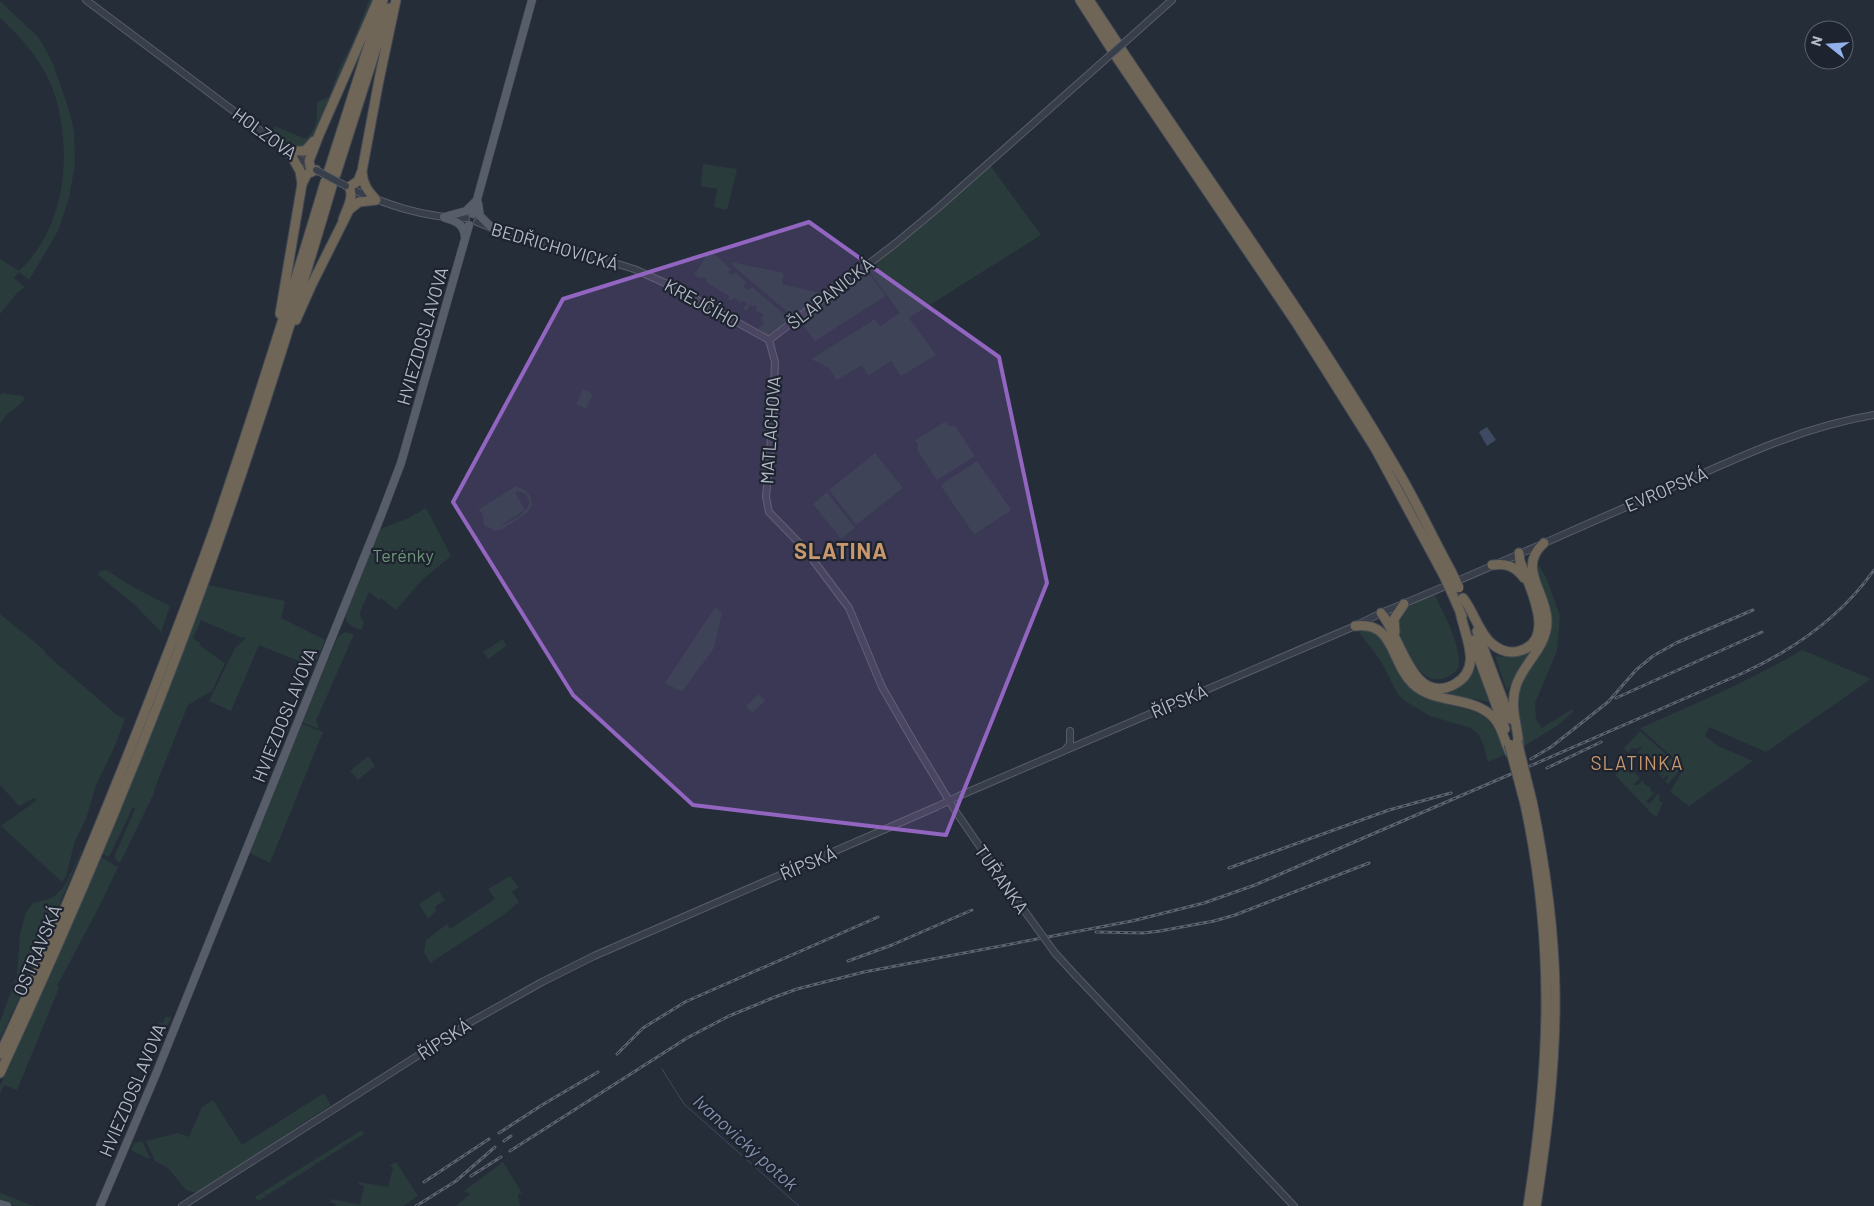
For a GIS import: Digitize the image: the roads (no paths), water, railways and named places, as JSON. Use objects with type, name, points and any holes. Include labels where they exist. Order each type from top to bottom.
[{"type":"highway","points":[[271,372],[269,354],[280,316],[302,184],[307,174],[314,169],[309,161],[378,0]]},
{"type":"highway","points":[[383,0],[332,172],[392,0]]},
{"type":"highway","points":[[271,372],[284,356],[293,328],[312,284],[343,220],[351,197],[351,190],[348,187],[358,182],[362,171],[378,80],[396,0]]},
{"type":"highway","points":[[1080,0],[1116,49],[1297,324],[1375,448],[1447,573],[1455,590],[1462,624],[1470,645],[1470,661],[1464,677],[1450,686],[1432,687],[1418,679],[1407,663],[1387,621],[1380,613]]},
{"type":"highway","points":[[1089,0],[1116,49]]},
{"type":"highway","points":[[288,151],[306,150],[319,135]]},
{"type":"highway","points":[[288,151],[300,171],[302,184]]},
{"type":"highway","points":[[362,171],[363,184],[376,200]]},
{"type":"highway","points":[[271,372],[329,184]]},
{"type":"highway","points":[[343,220],[354,205],[364,201],[376,200]]},
{"type":"highway","name":"OSTRAVSKÁ","points":[[0,1054],[22,1008],[86,858],[170,648],[271,372]]},
{"type":"highway","name":"OSTRAVSKÁ","points":[[0,1073],[91,866],[178,652],[204,583],[271,372]]},
{"type":"highway","points":[[1455,590],[1470,607],[1480,628],[1489,641],[1505,651],[1516,652],[1526,649],[1531,645],[1538,631],[1539,614],[1532,583],[1532,568],[1535,553],[1544,543]]},
{"type":"highway","points":[[1519,553],[1532,583],[1545,605],[1547,627],[1539,649],[1515,687],[1513,710],[1514,758],[1529,803],[1540,894],[1547,992],[1544,1079],[1528,1206]]},
{"type":"highway","points":[[1492,565],[1504,564],[1513,567],[1532,583]]},
{"type":"highway","points":[[1463,598],[1494,671],[1529,803],[1547,885],[1555,990],[1554,1050],[1550,1098],[1536,1206]]},
{"type":"highway","points":[[1395,637],[1394,619],[1404,604]]},
{"type":"highway","points":[[1460,611],[1514,744]]},
{"type":"highway","points":[[1380,613],[1390,646],[1403,673],[1415,686],[1431,694],[1485,710],[1514,744]]},
{"type":"highway","points":[[1355,626],[1366,625],[1377,629],[1390,646]]},
{"type":"highway","points":[[0,1043],[22,1008]]},
{"type":"main road","points":[[471,222],[468,214],[473,214],[532,0]]},
{"type":"main road","points":[[444,217],[466,211],[474,203],[478,195]]},
{"type":"main road","points":[[478,195],[480,216],[492,228]]},
{"type":"main road","points":[[444,217],[456,221],[462,226],[465,233],[464,243]]},
{"type":"main road","name":"HVIEZDOSLAVOVA","points":[[100,1206],[159,1067],[401,463],[471,222]]},
{"type":"main road","points":[[0,1204],[7,1206]]},
{"type":"street","name":"HOLZOVA","points":[[86,0],[314,169],[376,200],[420,214],[471,222]]},
{"type":"street","name":"ŠLAPANICKÁ","points":[[769,340],[939,207],[1172,0]]},
{"type":"street","name":"BEDŘICHOVICKÁ","points":[[471,222],[634,269]]},
{"type":"street","name":"KREJČÍHO","points":[[634,269],[674,287],[769,340]]},
{"type":"street","name":"MATLACHOVA","points":[[769,340],[775,362],[773,415],[766,496],[769,512],[775,519]]},
{"type":"street","name":"EVROPSKÁ","points":[[1464,578],[1777,442],[1825,426],[1874,415]]},
{"type":"street","name":"TUŘANKA","points":[[775,519],[804,548],[849,608],[882,687],[949,801],[1055,953],[1294,1206]]},
{"type":"street","name":"ŘÍPSKÁ","points":[[182,1206],[453,1033],[528,989],[616,946],[1464,578]]},
{"type":"street","points":[[1064,752],[1070,744],[1070,731]]},
{"type":"water","points":[[1487,427],[1496,440],[1487,446],[1479,432]]},
{"type":"waterway","name":"Ivanovický potok","points":[[662,1069],[684,1104],[799,1206]]},
{"type":"railway","points":[[1530,766],[1762,664],[1799,642],[1832,617],[1847,603],[1874,570]]},
{"type":"railway","points":[[1531,759],[1551,747],[1608,702],[1636,670],[1653,656],[1676,643],[1753,610]]},
{"type":"railway","points":[[1616,698],[1762,632]]},
{"type":"railway","points":[[1547,768],[1601,742]]},
{"type":"railway","points":[[510,1151],[687,1038],[729,1016],[775,997],[797,989],[864,972],[1132,921],[1204,903],[1255,885],[1511,774]]},
{"type":"railway","points":[[1229,868],[1389,810],[1451,793]]},
{"type":"railway","points":[[1096,932],[1143,933],[1214,921],[1235,915],[1369,863]]},
{"type":"railway","points":[[848,961],[892,945],[972,910]]},
{"type":"railway","points":[[617,1054],[643,1028],[685,1002],[878,917]]},
{"type":"railway","points":[[499,1133],[598,1072]]},
{"type":"railway","points":[[504,1141],[511,1136]]},
{"type":"railway","points":[[424,1182],[489,1139]]},
{"type":"railway","points":[[416,1206],[456,1181],[495,1147]]},
{"type":"railway","points":[[471,1176],[501,1157]]},
{"type":"district","name":"SLATINA","points":[[841,550]]},
{"type":"district","name":"SLATINKA","points":[[1637,762]]},
{"type":"park label","name":"Terénky","points":[[403,555]]}]
